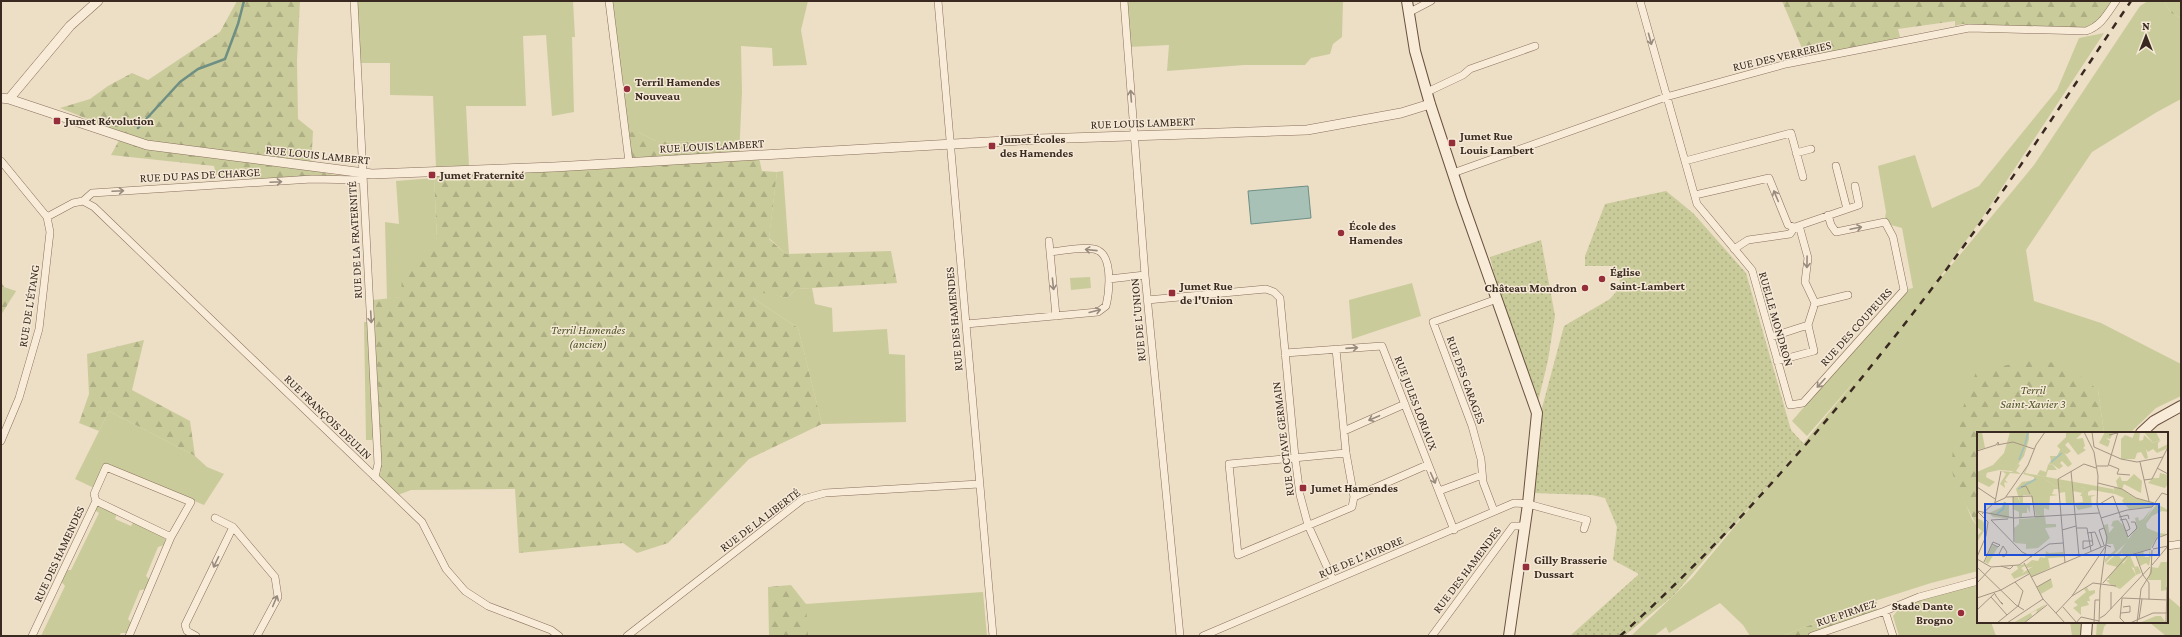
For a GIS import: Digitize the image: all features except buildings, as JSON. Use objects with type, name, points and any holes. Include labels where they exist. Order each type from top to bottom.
[{"type":"main road","points":[[1407,1],[1415,51],[1430,104],[1538,413],[1528,504],[1509,636]]},
{"type":"main road","points":[[2142,432],[2154,421],[2181,406]]},
{"type":"main road","points":[[2086,636],[2087,623]]},
{"type":"street","points":[[1,104],[70,26],[98,1]]},
{"type":"street","name":"RUE DE LA FRATERNITÉ","points":[[354,1],[378,464],[375,477]]},
{"type":"street","points":[[609,1],[629,162]]},
{"type":"street","name":"RUE DES HAMENDES","points":[[938,1],[993,636]]},
{"type":"street","name":"RUE DE L'UNION","points":[[1124,1],[1133,135],[1147,300],[1180,636]]},
{"type":"street","points":[[1408,13],[1431,1]]},
{"type":"street","name":"RUELLE MONDRON","points":[[1640,1],[1697,204],[1752,270],[1790,405]]},
{"type":"street","name":"RUE DES VERRERIES","points":[[1453,173],[1666,97],[1786,64],[1969,28],[2086,31],[2097,27],[2116,1]]},
{"type":"street","points":[[1427,92],[1464,74],[1470,69],[1535,46]]},
{"type":"street","name":"RUE LOUIS LAMBERT","points":[[5,98],[147,145],[363,177],[1133,135],[1308,130],[1401,113],[1430,104]]},
{"type":"street","points":[[1685,162],[1791,133],[1803,177]]},
{"type":"street","points":[[1796,153],[1811,150]]},
{"type":"street","points":[[1,160],[47,217]]},
{"type":"street","points":[[1836,166],[1847,209]]},
{"type":"street","name":"RUE DU PAS DE CHARGE","points":[[47,217],[73,203],[83,202],[92,193],[363,177]]},
{"type":"street","points":[[1695,195],[1769,178],[1788,225],[1800,229],[1808,258],[1805,282],[1815,303],[1808,325],[1814,351],[1777,361]]},
{"type":"street","points":[[1734,249],[1748,240],[1790,234],[1795,227],[1859,205],[1854,186]]},
{"type":"street","name":"RUE FRANÇOIS DEULIN","points":[[83,202],[94,207],[179,287],[285,392],[422,522],[446,569],[466,591],[488,606],[551,630],[559,636]]},
{"type":"street","name":"RUE DES COUPEURS","points":[[1790,405],[1803,403],[1904,290],[1893,237],[1885,222],[1836,232],[1831,225],[1828,215]]},
{"type":"street","name":"RUE DE L'ÉTANG","points":[[1,441],[19,398],[39,329],[50,232],[47,217]]},
{"type":"street","points":[[1049,241],[1056,316]]},
{"type":"street","points":[[966,324],[1098,312],[1106,306],[1109,279],[1105,258],[1099,251],[1090,249],[1050,252]]},
{"type":"street","points":[[1109,279],[1145,275]]},
{"type":"street","name":"RUE OCTAVE GERMAIN","points":[[1147,300],[1266,289],[1274,292],[1280,298],[1300,495],[1308,525],[1333,580]]},
{"type":"street","points":[[1815,303],[1848,295]]},
{"type":"street","name":"RUE DES GARAGES","points":[[1494,511],[1483,482],[1481,459],[1472,426],[1433,322],[1497,299]]},
{"type":"street","points":[[1772,337],[1808,325]]},
{"type":"street","name":"RUE JULES LORIAUX","points":[[1285,353],[1382,346],[1454,530]]},
{"type":"street","points":[[1336,349],[1346,453],[1354,497],[1352,507],[1238,555],[1229,464],[1346,453]]},
{"type":"street","points":[[1344,431],[1405,404]]},
{"type":"street","points":[[1354,497],[1428,465]]},
{"type":"street","points":[[96,501],[94,494],[106,468],[191,502],[171,537],[129,636]]},
{"type":"street","points":[[1439,491],[1482,475]]},
{"type":"street","name":"RUE DE LA LIBERTÉ","points":[[627,636],[803,499],[825,493],[979,484]]},
{"type":"street","name":"RUE DES HAMENDES","points":[[32,636],[96,501],[171,537]]},
{"type":"street","name":"RUE DE L'AURORE","points":[[1203,636],[1454,530],[1514,503],[1528,504],[1587,520],[1584,529]]},
{"type":"street","points":[[215,518],[233,526],[275,577],[278,597],[257,636]]},
{"type":"street","points":[[196,636],[187,631],[186,625],[233,526]]},
{"type":"street","name":"RUE DES HAMENDES","points":[[1432,636],[1513,526],[1525,526]]},
{"type":"street","points":[[2168,546],[2181,544]]},
{"type":"street","name":"RUE PIRMEZ","points":[[1812,636],[1885,612],[1919,598],[1977,581]]},
{"type":"street","points":[[1885,612],[1893,636]]},
{"type":"green space","points":[[237,1],[300,1],[297,61],[298,119],[313,131],[311,167],[315,171],[360,180],[259,179],[216,175],[214,166],[111,155],[123,133],[60,108],[90,99],[108,86],[132,73],[148,80],[220,32]]},
{"type":"green space","points":[[357,1],[573,1],[575,37],[572,37],[574,112],[552,116],[546,35],[523,36],[526,106],[466,106],[469,166],[436,167],[433,96],[390,95],[390,63],[359,63]]},
{"type":"green space","points":[[605,1],[808,1],[801,30],[807,65],[773,66],[772,48],[741,46],[742,92],[739,157],[728,160],[726,142],[656,141],[638,132],[622,132]]},
{"type":"green space","points":[[1124,1],[1343,1],[1342,37],[1333,44],[1330,54],[1311,58],[1305,65],[1244,65],[1167,71],[1169,45],[1128,47]]},
{"type":"green space","points":[[1782,1],[2116,1],[2092,29],[2047,30],[1962,24],[1955,26],[1955,21],[1898,29],[1900,37],[1807,60]]},
{"type":"green space","points":[[2148,1],[2164,1],[2171,13],[2181,18],[2181,99],[2092,152],[2026,250],[2034,301],[2101,323],[2181,364],[2181,396],[2156,408],[2131,432],[2104,432],[2098,390],[2025,361],[1952,472],[1972,519],[1977,526],[1977,571],[1931,583],[1859,606],[1782,636],[1750,636],[1743,625],[1720,603],[1669,633],[1666,627],[1654,636],[1631,636],[1692,578],[1860,375],[1807,436],[1792,421],[1904,290],[1913,288],[1902,228],[1891,225],[1888,226],[1885,218],[1886,212],[1878,166],[1915,155],[1932,208],[1979,186],[2057,90],[2079,38],[2104,33],[1980,221],[1931,290],[2034,165],[2140,6]]},
{"type":"green space","points":[[2164,1],[2181,1],[2181,18],[2171,13]]},
{"type":"green space","name":"Terril Hamendes (ancien)","points":[[627,132],[638,132],[656,141],[726,142],[728,160],[759,158],[762,171],[777,172],[769,239],[786,254],[891,251],[897,283],[796,289],[787,298],[753,291],[753,298],[798,328],[822,424],[749,459],[668,543],[637,553],[623,543],[519,553],[515,489],[411,490],[398,495],[378,477],[381,472],[373,300],[401,297],[402,274],[437,240],[434,178],[438,175],[638,164],[630,154]]},
{"type":"green space","points":[[783,171],[789,254],[786,254],[769,238],[777,172]]},
{"type":"green space","points":[[434,178],[437,241],[402,297],[387,299],[385,222],[399,224],[396,181]]},
{"type":"green space","points":[[1666,191],[1693,213],[1746,273],[1791,430],[1804,444],[1674,595],[1624,636],[1570,636],[1639,574],[1613,560],[1617,527],[1605,498],[1592,495],[1533,493],[1542,408],[1564,326],[1610,299],[1621,286],[1616,266],[1585,266],[1585,256],[1605,204]]},
{"type":"green space","points":[[1541,240],[1555,316],[1548,360],[1538,402],[1500,297],[1490,257]]},
{"type":"green space","points":[[1090,277],[1091,288],[1071,290],[1070,278]]},
{"type":"green space","points":[[1,281],[4,287],[16,291],[1,315]]},
{"type":"green space","points":[[1412,283],[1421,316],[1352,339],[1349,300]]},
{"type":"green space","points":[[812,288],[815,304],[832,308],[833,332],[887,329],[889,354],[905,355],[906,422],[822,424],[798,328],[753,298],[753,290],[787,298],[796,289]]},
{"type":"green space","points":[[364,322],[374,322],[374,433],[372,440],[366,440]]},
{"type":"green space","points":[[144,340],[132,390],[190,421],[195,456],[109,411],[99,431],[79,423],[89,394],[87,354]]},
{"type":"green space","name":"Terril Saint-Xavier 3","points":[[2025,361],[2064,363],[2098,390],[2104,432],[1977,432],[1977,525],[1967,508],[1952,471],[1952,458],[1959,420],[1976,372]]},
{"type":"green space","points":[[109,411],[195,456],[207,467],[224,474],[204,505],[105,464],[94,488],[75,479]]},
{"type":"green space","points":[[97,505],[117,513],[115,519],[131,526],[135,519],[163,533],[165,539],[164,545],[158,547],[146,576],[152,582],[149,589],[140,590],[128,619],[134,626],[131,633],[121,633],[119,636],[41,636],[65,586],[59,579],[64,570],[71,570],[99,513],[93,509]]},
{"type":"green space","points":[[1977,583],[1977,623],[1991,623],[1996,636],[1899,636],[1893,616],[1902,605]]},
{"type":"green space","points":[[791,585],[806,604],[808,636],[769,636],[768,587]]},
{"type":"green space","points":[[983,592],[987,636],[807,636],[805,604]]},
{"type":"green space","points":[[2168,597],[2181,608],[2181,636],[2166,636],[2150,623],[2168,623]]},
{"type":"green space","points":[[1877,602],[1877,610],[1818,636],[1782,636],[1859,606]]},
{"type":"green space","points":[[2070,623],[2083,623],[2080,636],[2072,636]]},
{"type":"green space","points":[[2097,623],[2107,623],[2104,627],[2102,636],[2096,636]]},
{"type":"shaded area","points":[[1308,186],[1311,218],[1251,224],[1248,191]]},
{"type":"waterway","points":[[138,128],[180,82],[198,69],[225,59],[238,24],[244,1]]},
{"type":"railway","points":[[1620,636],[1665,594],[1753,504],[1876,361],[1975,230],[2021,165],[2131,1]]},
{"type":"place","name":"Terril Hamendes Nouveau","points":[[627,89]]},
{"type":"place","name":"Jumet Révolution","points":[[57,121]]},
{"type":"place","name":"Jumet Rue Louis Lambert","points":[[1452,143]]},
{"type":"place","name":"Jumet Écoles des Hamendes","points":[[992,146]]},
{"type":"place","name":"Jumet Fraternité","points":[[432,175]]},
{"type":"place","name":"École des Hamendes","points":[[1341,233]]},
{"type":"place","name":"Église Saint-Lambert","points":[[1602,279]]},
{"type":"place","name":"Château Mondron","points":[[1585,288]]},
{"type":"place","name":"Jumet Rue de l'Union","points":[[1172,293]]},
{"type":"place","name":"Jumet Hamendes","points":[[1303,488]]},
{"type":"place","name":"Gilly Brasserie Dussart","points":[[1526,567]]},
{"type":"place","name":"Stade Dante Brogno","points":[[1961,613]]}]
